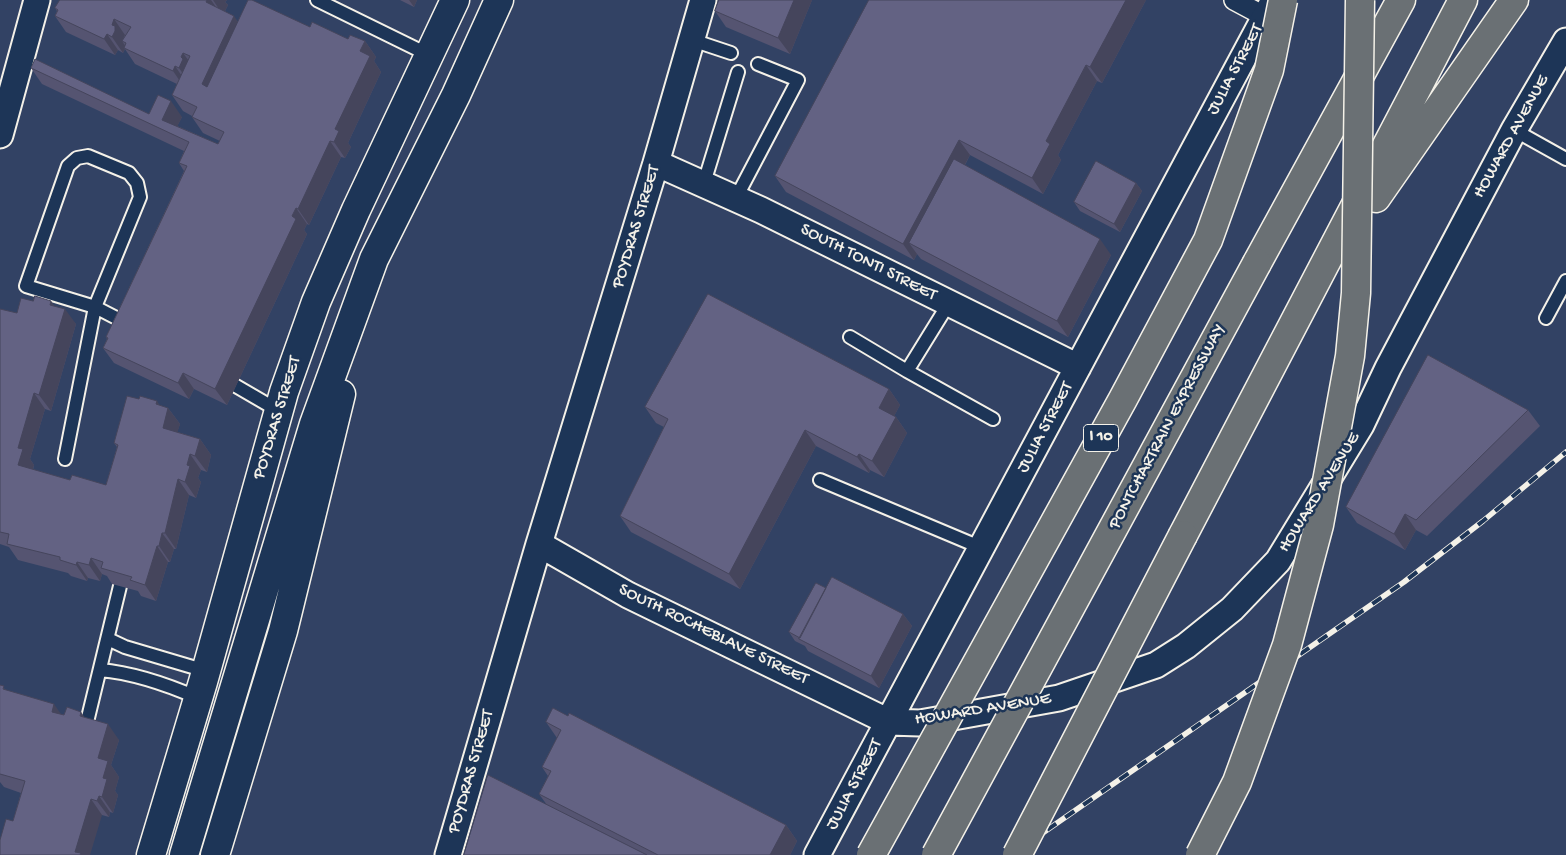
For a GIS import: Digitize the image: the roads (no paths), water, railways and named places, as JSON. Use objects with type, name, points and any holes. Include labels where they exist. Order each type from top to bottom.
[{"type":"highway","points":[[1200,855],[1238,782],[1284,655],[1319,526],[1350,356],[1356,293],[1360,0]]},
{"type":"highway","name":"PONTCHARTRAIN EXPRESSWAY","points":[[936,855],[1256,262],[1401,0]]},
{"type":"highway","points":[[1017,855],[1463,0]]},
{"type":"highway","points":[[1310,294],[1514,0]]},
{"type":"highway","name":"I 10","points":[[871,855],[1123,399],[1208,240],[1269,70],[1274,5]]},
{"type":"main road","name":"POYDRAS STREET","points":[[151,855],[206,671],[279,411],[316,302],[356,210],[455,0]]},
{"type":"main road","points":[[184,855],[314,424],[374,259],[456,95],[499,0]]},
{"type":"main road","points":[[215,855],[283,631],[374,259]]},
{"type":"street","points":[[0,135],[37,0]]},
{"type":"street","name":"POYDRAS STREET","points":[[448,855],[656,163],[703,0]]},
{"type":"street","points":[[1234,0],[1274,5]]},
{"type":"street","name":"JULIA STREET","points":[[817,855],[1274,5]]},
{"type":"street","name":"HOWARD AVENUE","points":[[889,722],[920,723],[1059,698],[1156,666],[1186,646],[1232,609],[1278,560],[1361,426],[1388,368],[1514,130],[1566,40]]},
{"type":"street","name":"SOUTH TONTI STREET","points":[[656,163],[736,198],[1078,368]]},
{"type":"street","name":"SOUTH ROCHEBLAVE STREET","points":[[540,544],[628,595],[889,722]]},
{"type":"lane","points":[[317,0],[429,55]]},
{"type":"lane","points":[[692,40],[731,53]]},
{"type":"lane","points":[[736,198],[798,80],[758,64]]},
{"type":"lane","points":[[704,183],[738,72]]},
{"type":"lane","points":[[1514,130],[1566,158]]},
{"type":"lane","points":[[65,459],[95,307],[140,197],[137,183],[129,173],[88,156],[77,158],[68,166],[26,286],[95,307],[130,325]]},
{"type":"lane","points":[[1546,318],[1566,281]]},
{"type":"lane","points":[[908,371],[949,303]]},
{"type":"lane","points":[[850,337],[993,419]]},
{"type":"lane","points":[[236,386],[279,411]]},
{"type":"lane","points":[[820,480],[982,548]]},
{"type":"lane","points":[[86,726],[120,586]]},
{"type":"lane","points":[[108,639],[125,647],[206,671]]},
{"type":"lane","points":[[100,670],[119,672],[156,681],[198,698]]},
{"type":"railway","points":[[1011,855],[1404,582],[1483,521],[1566,452]]}]
